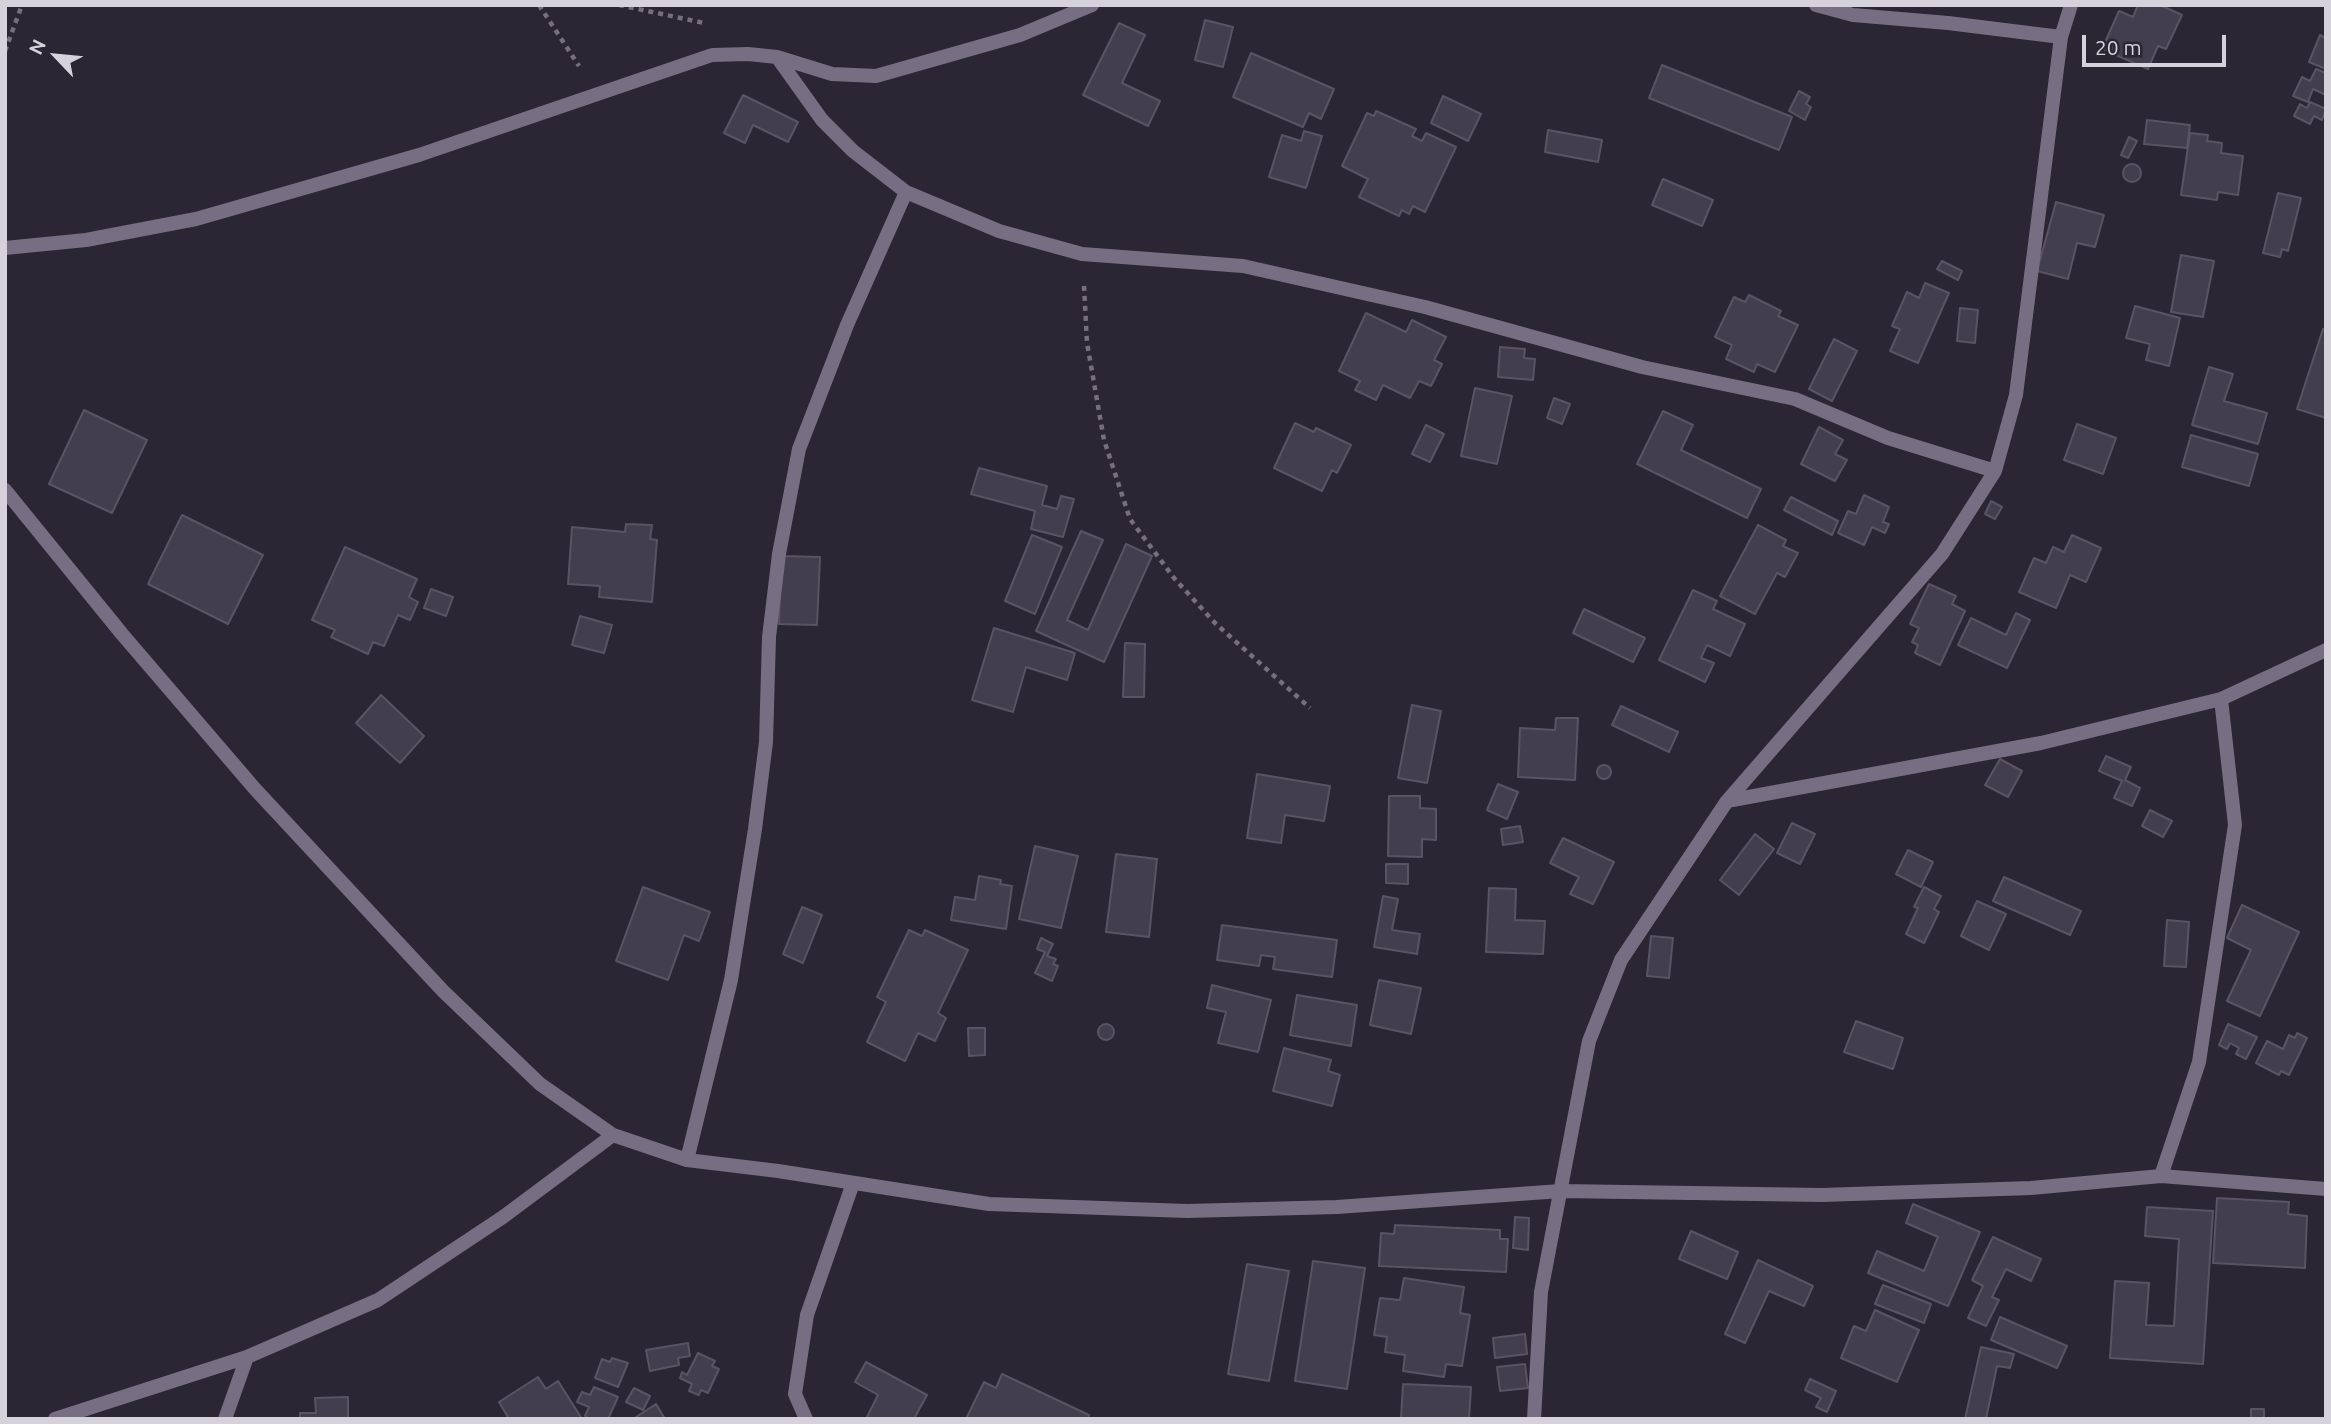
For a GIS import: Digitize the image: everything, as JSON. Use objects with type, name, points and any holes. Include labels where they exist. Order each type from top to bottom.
[{"type":"street","points":[[5,248],[86,240],[196,219],[419,155],[712,55],[748,54],[777,57],[832,74],[876,76],[1020,35],[1092,5]]},
{"type":"street","points":[[1816,5],[1853,15],[2061,37]]},
{"type":"street","points":[[1534,1419],[1541,1292],[1589,1041],[1621,960],[1727,801],[1942,554],[1995,471],[2016,395],[2061,37],[2071,5]]},
{"type":"street","points":[[777,57],[822,120],[853,151],[906,191],[999,231],[1082,254],[1243,266],[1425,307],[1642,367],[1795,399],[1888,438],[1995,471]]},
{"type":"street","points":[[687,1160],[731,980],[755,829],[766,742],[769,637],[779,554],[799,449],[847,325],[906,191]]},
{"type":"street","points":[[5,490],[122,634],[255,789],[434,981],[540,1084],[613,1135],[687,1160],[989,1204],[1187,1211],[1337,1207],[1561,1191],[1822,1195],[2031,1188],[2161,1176],[2326,1189]]},
{"type":"street","points":[[1727,801],[2041,743],[2221,699],[2326,650]]},
{"type":"street","points":[[2161,1176],[2199,1062],[2235,825],[2221,699]]},
{"type":"street","points":[[55,1419],[247,1357],[378,1300],[503,1217],[613,1135]]},
{"type":"street","points":[[806,1419],[794,1394],[807,1315],[853,1183]]},
{"type":"street","points":[[225,1419],[247,1357]]},
{"type":"path","points":[[5,51],[22,5]]},
{"type":"path","points":[[539,5],[598,94]]},
{"type":"path","points":[[1082,254],[1087,343],[1104,440],[1130,519],[1174,578],[1215,623],[1310,708]]},
{"type":"building","points":[[2138,5],[2160,5],[2182,15],[2166,49],[2158,46],[2148,69],[2102,49],[2119,11],[2133,17]]},
{"type":"building","points":[[1205,20],[1233,27],[1223,67],[1195,60]]},
{"type":"building","points":[[1119,23],[1145,35],[1122,83],[1160,101],[1148,126],[1083,95]]},
{"type":"building","points":[[2320,35],[2326,38],[2326,69],[2309,62]]},
{"type":"building","points":[[1251,53],[1334,89],[1321,119],[1309,113],[1303,127],[1233,97]]},
{"type":"building","points":[[1662,65],[1792,117],[1779,150],[1649,98]]},
{"type":"building","points":[[2316,69],[2326,73],[2326,95],[2313,89],[2308,102],[2293,96],[2302,77],[2310,81]]},
{"type":"building","points":[[1799,91],[1810,97],[1806,104],[1811,107],[1805,120],[1789,111]]},
{"type":"building","points":[[743,95],[798,122],[788,142],[753,125],[745,143],[724,133]]},
{"type":"building","points":[[1443,96],[1481,114],[1468,141],[1431,123]]},
{"type":"building","points":[[2310,102],[2326,109],[2322,120],[2314,116],[2310,124],[2294,116],[2300,104],[2307,108]]},
{"type":"building","points":[[1376,111],[1416,129],[1412,136],[1422,141],[1426,133],[1456,147],[1425,212],[1413,206],[1409,214],[1402,210],[1399,216],[1359,197],[1368,179],[1342,166],[1367,113],[1374,116]]},
{"type":"building","points":[[2147,120],[2190,125],[2187,148],[2144,144]]},
{"type":"building","points":[[1548,130],[1602,140],[1598,162],[1545,152]]},
{"type":"building","points":[[1304,131],[1322,136],[1306,188],[1269,177],[1282,135],[1301,141]]},
{"type":"building","points":[[2190,133],[2208,135],[2207,141],[2222,143],[2221,153],[2243,156],[2238,195],[2218,192],[2217,200],[2181,195]]},
{"type":"building","points":[[2129,137],[2137,141],[2128,158],[2121,155]]},
{"type":"building","points":[[2132,164],[2138,167],[2141,173],[2138,179],[2132,182],[2126,179],[2123,173],[2126,167]]},
{"type":"building","points":[[1663,179],[1713,200],[1702,226],[1652,205]]},
{"type":"building","points":[[2278,193],[2301,198],[2288,251],[2282,249],[2280,257],[2263,253]]},
{"type":"building","points":[[2056,202],[2104,215],[2095,247],[2077,243],[2068,279],[2037,271]]},
{"type":"building","points":[[2181,255],[2214,261],[2203,317],[2171,312]]},
{"type":"building","points":[[1942,261],[1962,271],[1958,280],[1937,269]]},
{"type":"building","points":[[1925,283],[1949,293],[1918,363],[1890,351],[1900,329],[1892,326],[1907,292],[1919,298]]},
{"type":"building","points":[[1749,295],[1781,311],[1778,316],[1798,325],[1775,372],[1757,364],[1754,372],[1726,359],[1732,345],[1715,337],[1734,297],[1745,302]]},
{"type":"building","points":[[2135,306],[2180,318],[2169,366],[2146,360],[2150,344],[2126,338]]},
{"type":"building","points":[[1960,308],[1978,310],[1975,343],[1957,341]]},
{"type":"building","points":[[1366,313],[1406,332],[1412,320],[1446,337],[1434,360],[1442,364],[1431,386],[1419,381],[1410,398],[1383,385],[1376,400],[1355,390],[1360,381],[1339,371]]},
{"type":"building","points":[[2323,329],[2326,330],[2326,418],[2297,409]]},
{"type":"building","points":[[1834,339],[1857,351],[1832,401],[1809,389]]},
{"type":"building","points":[[1500,347],[1525,349],[1524,358],[1535,359],[1533,380],[1498,377]]},
{"type":"building","points":[[2209,367],[2233,374],[2224,401],[2267,413],[2258,444],[2192,425]]},
{"type":"building","points":[[1475,388],[1512,396],[1497,464],[1461,456]]},
{"type":"building","points":[[1554,398],[1570,404],[1562,424],[1547,418]]},
{"type":"building","points":[[84,410],[147,440],[112,513],[49,484]]},
{"type":"building","points":[[1663,411],[1693,425],[1681,450],[1761,489],[1747,518],[1637,464]]},
{"type":"building","points":[[1295,423],[1314,432],[1316,428],[1351,445],[1337,473],[1332,470],[1322,491],[1274,468]]},
{"type":"building","points":[[2077,424],[2116,438],[2103,474],[2064,460]]},
{"type":"building","points":[[1426,425],[1444,434],[1430,462],[1412,454]]},
{"type":"building","points":[[1819,427],[1843,440],[1835,454],[1847,460],[1835,481],[1801,464]]},
{"type":"building","points":[[2191,435],[2258,454],[2249,486],[2182,467]]},
{"type":"building","points":[[979,468],[1047,486],[1042,505],[1057,509],[1061,496],[1074,499],[1063,537],[1031,529],[1035,511],[971,494]]},
{"type":"building","points":[[1864,495],[1889,507],[1883,522],[1889,524],[1885,533],[1872,527],[1864,545],[1838,533],[1848,511],[1856,514]]},
{"type":"building","points":[[1791,497],[1838,521],[1832,535],[1784,510]]},
{"type":"building","points":[[1991,501],[2002,507],[1995,519],[1985,514]]},
{"type":"building","points":[[182,515],[263,555],[228,624],[148,584]]},
{"type":"building","points":[[626,524],[652,525],[650,539],[657,540],[652,602],[599,597],[600,586],[568,584],[572,527],[625,532]]},
{"type":"building","points":[[1758,525],[1786,540],[1783,546],[1798,553],[1785,577],[1777,573],[1755,614],[1720,596]]},
{"type":"building","points":[[1081,531],[1103,540],[1067,620],[1088,630],[1126,544],[1152,556],[1104,662],[1036,631]]},
{"type":"building","points":[[1032,535],[1062,547],[1035,614],[1005,601]]},
{"type":"building","points":[[2072,535],[2101,548],[2086,582],[2070,575],[2056,608],[2019,592],[2034,558],[2046,563],[2053,547],[2064,552]]},
{"type":"building","points":[[345,547],[417,579],[409,597],[418,602],[410,620],[398,615],[384,646],[373,642],[368,654],[331,637],[335,630],[312,620]]},
{"type":"building","points":[[781,556],[820,557],[817,625],[779,624]]},
{"type":"building","points":[[1929,584],[1956,596],[1952,604],[1965,611],[1940,665],[1915,653],[1918,645],[1912,642],[1919,628],[1910,624]]},
{"type":"building","points":[[431,589],[453,597],[446,616],[424,608]]},
{"type":"building","points":[[1693,590],[1717,601],[1713,609],[1745,624],[1730,656],[1707,645],[1701,658],[1714,663],[1705,682],[1659,660]]},
{"type":"building","points":[[1584,609],[1645,638],[1633,662],[1573,633]]},
{"type":"building","points":[[2016,613],[2030,620],[2007,668],[1958,645],[1971,618],[2006,635]]},
{"type":"building","points":[[580,616],[612,625],[604,653],[572,645]]},
{"type":"building","points":[[994,628],[1075,653],[1067,680],[1026,667],[1013,712],[972,700]]},
{"type":"building","points":[[1125,643],[1145,644],[1144,697],[1123,697]]},
{"type":"building","points":[[381,695],[424,736],[400,763],[356,723]]},
{"type":"building","points":[[1412,705],[1441,711],[1427,783],[1398,778]]},
{"type":"building","points":[[1621,706],[1678,732],[1669,752],[1612,725]]},
{"type":"building","points":[[1556,718],[1578,718],[1575,780],[1518,777],[1520,728],[1555,730]]},
{"type":"building","points":[[2106,756],[2131,767],[2125,780],[2140,788],[2132,806],[2114,798],[2122,781],[2099,771]]},
{"type":"building","points":[[2000,759],[2022,771],[2008,797],[1985,785]]},
{"type":"building","points":[[1604,765],[1609,767],[1609,777],[1604,779],[1599,777],[1597,772],[1599,767]]},
{"type":"building","points":[[1257,774],[1330,786],[1324,821],[1285,815],[1281,843],[1247,838]]},
{"type":"building","points":[[1498,784],[1518,792],[1507,819],[1487,810]]},
{"type":"building","points":[[1389,796],[1420,796],[1420,808],[1436,809],[1436,840],[1422,839],[1422,857],[1388,856]]},
{"type":"building","points":[[2150,810],[2172,821],[2163,837],[2142,826]]},
{"type":"building","points":[[1792,823],[1815,834],[1800,864],[1777,853]]},
{"type":"building","points":[[1520,826],[1523,842],[1503,845],[1501,829]]},
{"type":"building","points":[[1755,834],[1774,849],[1739,895],[1720,880]]},
{"type":"building","points":[[1563,838],[1614,862],[1593,904],[1570,894],[1579,877],[1550,863]]},
{"type":"building","points":[[1035,846],[1078,856],[1061,928],[1019,919]]},
{"type":"building","points":[[1908,850],[1933,862],[1921,887],[1896,874]]},
{"type":"building","points":[[1116,854],[1157,859],[1149,937],[1106,932]]},
{"type":"building","points":[[1386,864],[1408,864],[1408,884],[1386,883]]},
{"type":"building","points":[[979,876],[1001,880],[1000,884],[1012,886],[1006,929],[951,920],[955,897],[975,900]]},
{"type":"building","points":[[2004,877],[2081,911],[2070,935],[1993,901]]},
{"type":"building","points":[[643,887],[710,912],[699,941],[684,935],[668,980],[616,961]]},
{"type":"building","points":[[1924,887],[1941,896],[1934,909],[1939,912],[1924,943],[1906,934],[1918,908],[1914,907]]},
{"type":"building","points":[[1489,888],[1516,889],[1515,920],[1545,921],[1543,954],[1486,952]]},
{"type":"building","points":[[1383,896],[1398,899],[1392,930],[1420,934],[1417,954],[1374,947]]},
{"type":"building","points":[[1977,901],[2006,914],[1989,950],[1961,936]]},
{"type":"building","points":[[2242,905],[2299,932],[2260,1016],[2227,1001],[2251,950],[2227,938]]},
{"type":"building","points":[[802,907],[822,915],[803,963],[783,954]]},
{"type":"building","points":[[2167,920],[2189,922],[2186,967],[2164,966]]},
{"type":"building","points":[[1222,925],[1337,940],[1332,977],[1273,969],[1275,957],[1261,955],[1259,966],[1217,960]]},
{"type":"building","points":[[909,930],[922,936],[925,930],[968,950],[938,1013],[946,1018],[935,1041],[918,1033],[905,1061],[867,1042],[886,1002],[877,997]]},
{"type":"building","points":[[1651,936],[1673,938],[1669,978],[1647,976]]},
{"type":"building","points":[[1041,938],[1053,944],[1047,956],[1056,959],[1053,964],[1058,966],[1052,981],[1035,973],[1045,952],[1037,949]]},
{"type":"building","points":[[1379,980],[1421,988],[1411,1034],[1370,1025]]},
{"type":"building","points":[[1212,985],[1271,1000],[1258,1052],[1218,1043],[1226,1012],[1207,1008]]},
{"type":"building","points":[[1297,995],[1357,1005],[1351,1046],[1290,1035]]},
{"type":"building","points":[[1856,1021],[1903,1038],[1893,1069],[1844,1052]]},
{"type":"building","points":[[1106,1024],[1114,1032],[1106,1040],[1098,1032]]},
{"type":"building","points":[[2228,1024],[2257,1037],[2246,1059],[2236,1054],[2239,1048],[2230,1043],[2227,1049],[2219,1045]]},
{"type":"building","points":[[968,1028],[985,1028],[985,1055],[969,1056]]},
{"type":"building","points":[[2297,1033],[2307,1038],[2289,1075],[2281,1071],[2279,1075],[2256,1063],[2267,1041],[2283,1049],[2289,1035],[2295,1038]]},
{"type":"building","points":[[1284,1048],[1331,1060],[1328,1071],[1340,1075],[1332,1106],[1273,1091]]},
{"type":"building","points":[[2217,1198],[2289,1202],[2288,1214],[2307,1216],[2305,1268],[2213,1263]]},
{"type":"building","points":[[1913,1204],[1980,1232],[1948,1306],[1868,1273],[1877,1251],[1924,1271],[1938,1237],[1906,1223]]},
{"type":"building","points":[[2147,1207],[2213,1211],[2203,1364],[2110,1358],[2115,1281],[2149,1283],[2146,1325],[2174,1326],[2179,1239],[2145,1236]]},
{"type":"building","points":[[1515,1217],[1529,1218],[1528,1250],[1513,1248]]},
{"type":"building","points":[[1395,1225],[1500,1230],[1500,1239],[1508,1239],[1506,1272],[1379,1266],[1381,1233],[1394,1234]]},
{"type":"building","points":[[1691,1231],[1738,1252],[1727,1279],[1679,1259]]},
{"type":"building","points":[[1993,1237],[2041,1259],[2031,1281],[2006,1269],[1992,1297],[1999,1300],[1986,1326],[1968,1318],[1983,1286],[1972,1280]]},
{"type":"building","points":[[1758,1260],[1813,1286],[1804,1306],[1769,1291],[1745,1343],[1725,1334]]},
{"type":"building","points":[[1313,1261],[1365,1268],[1347,1389],[1295,1381]]},
{"type":"building","points":[[1247,1264],[1289,1271],[1269,1381],[1228,1374]]},
{"type":"building","points":[[1404,1278],[1464,1287],[1460,1313],[1470,1315],[1462,1366],[1446,1364],[1444,1377],[1403,1371],[1405,1355],[1385,1352],[1387,1337],[1374,1335],[1380,1298],[1400,1300]]},
{"type":"building","points":[[1883,1285],[1931,1304],[1924,1323],[1875,1304]]},
{"type":"building","points":[[1875,1310],[1919,1330],[1897,1382],[1841,1358],[1854,1326],[1866,1331]]},
{"type":"building","points":[[2000,1317],[2067,1346],[2057,1368],[1991,1340]]},
{"type":"building","points":[[1525,1334],[1527,1354],[1495,1358],[1493,1338]]},
{"type":"building","points":[[688,1343],[690,1356],[678,1358],[679,1365],[650,1371],[646,1350]]},
{"type":"building","points":[[1981,1347],[2014,1354],[2010,1368],[1997,1366],[1986,1419],[1965,1419]]},
{"type":"building","points":[[698,1353],[715,1361],[712,1366],[719,1369],[708,1393],[701,1390],[699,1395],[689,1391],[692,1384],[680,1378],[682,1372],[687,1375]]},
{"type":"building","points":[[612,1358],[628,1363],[618,1387],[595,1378],[602,1359],[610,1362]]},
{"type":"building","points":[[866,1362],[927,1395],[914,1419],[866,1419],[878,1395],[855,1382]]},
{"type":"building","points":[[1525,1364],[1528,1388],[1500,1391],[1497,1367]]},
{"type":"building","points":[[1002,1374],[1089,1415],[1088,1419],[966,1419],[984,1382],[996,1388]]},
{"type":"building","points":[[538,1377],[546,1389],[558,1381],[582,1419],[509,1419],[499,1402]]},
{"type":"building","points":[[1810,1379],[1836,1391],[1827,1412],[1816,1407],[1821,1398],[1805,1390]]},
{"type":"building","points":[[1403,1384],[1471,1387],[1469,1419],[1401,1419]]},
{"type":"building","points":[[594,1387],[618,1397],[608,1419],[590,1419],[585,1416],[589,1407],[577,1402],[582,1392],[590,1395]]},
{"type":"building","points":[[634,1388],[650,1396],[643,1410],[626,1402]]},
{"type":"building","points":[[348,1397],[348,1419],[300,1419],[300,1413],[316,1413],[315,1398]]},
{"type":"building","points":[[656,1404],[665,1419],[633,1419]]},
{"type":"building","points":[[2251,1409],[2264,1409],[2264,1419],[2251,1419]]}]
